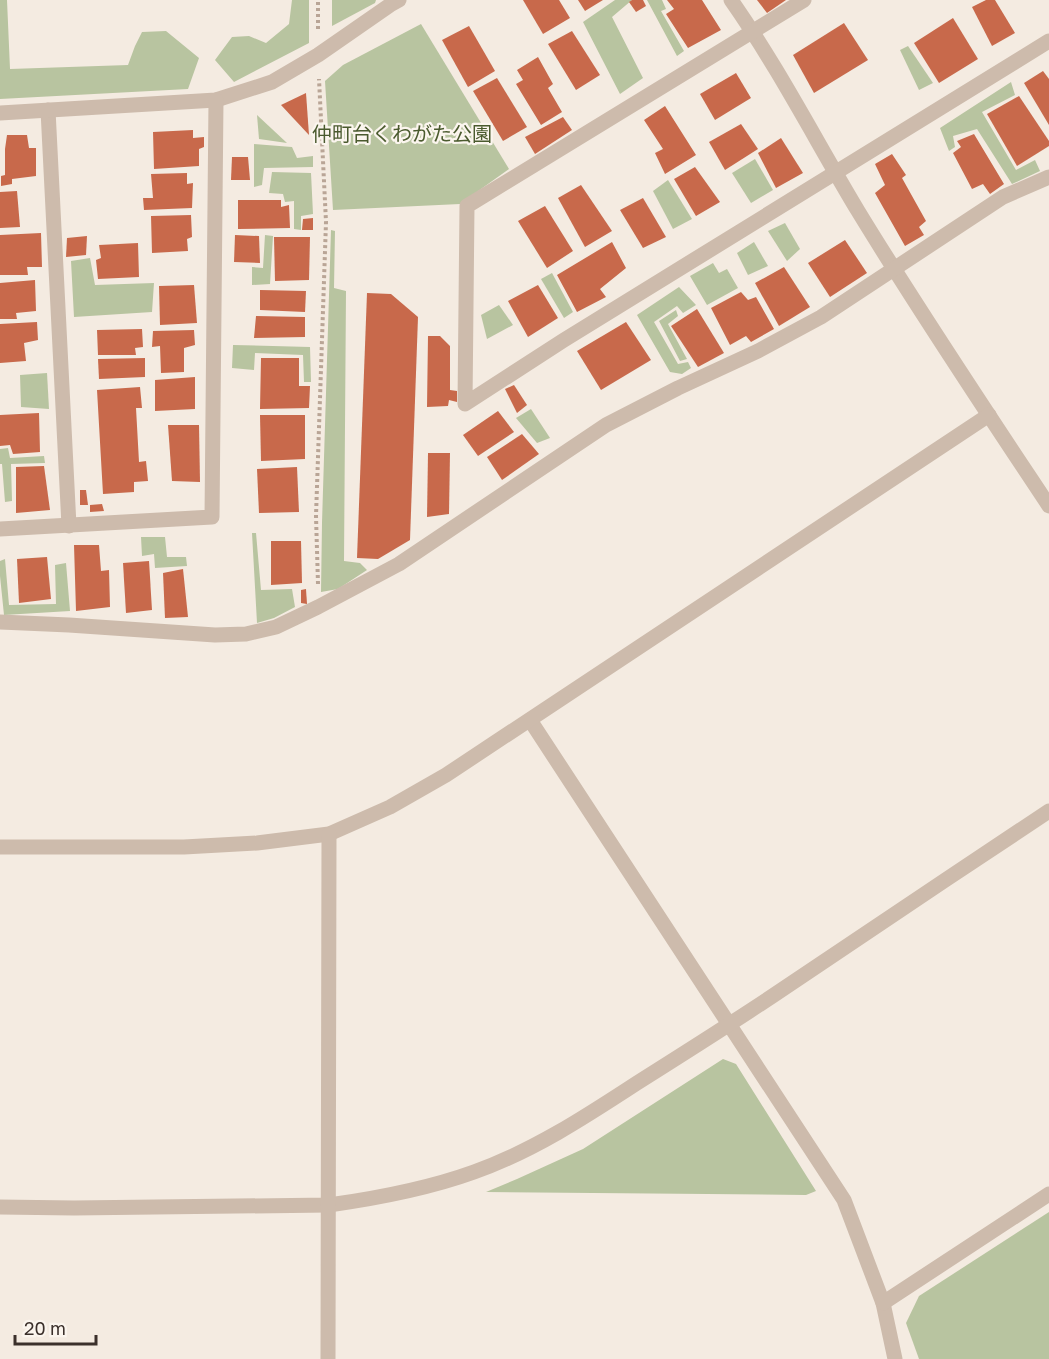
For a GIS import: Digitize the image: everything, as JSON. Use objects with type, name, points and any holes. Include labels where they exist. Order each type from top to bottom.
[{"type":"street","points":[[731,0],[752,31],[893,268],[1049,506]]},
{"type":"street","points":[[804,0],[467,206],[465,404],[574,334],[1049,41]]},
{"type":"street","points":[[0,113],[216,100],[272,82],[318,55],[393,2]]},
{"type":"street","points":[[0,529],[212,517],[216,100]]},
{"type":"street","points":[[48,110],[69,526]]},
{"type":"street","points":[[0,622],[215,635],[246,634],[276,627],[318,608],[399,564],[606,425],[758,351],[821,317],[1004,197],[1049,177]]},
{"type":"street","points":[[0,847],[184,847],[257,843],[329,834],[390,807],[446,776],[989,415]]},
{"type":"street","points":[[530,720],[844,1200],[883,1303],[895,1359]]},
{"type":"street","points":[[0,1207],[329,1205],[394,1194],[441,1183],[476,1171],[545,1140],[577,1122],[729,1025],[1049,811]]},
{"type":"street","points":[[328,1359],[329,834]]},
{"type":"street","points":[[883,1303],[1049,1194]]},
{"type":"path","points":[[318,55],[326,222],[316,516],[318,608]]},
{"type":"green space","points":[[0,0],[7,0],[10,69],[128,65],[142,32],[166,31],[199,58],[188,89],[0,99]]},
{"type":"green space","points":[[292,0],[309,0],[309,43],[234,82],[215,60],[232,37],[249,36],[266,43],[289,24]]},
{"type":"green space","points":[[332,0],[376,0],[375,3],[332,26]]},
{"type":"green space","points":[[615,0],[632,0],[612,17],[643,78],[620,94],[583,22]]},
{"type":"green space","points":[[647,0],[662,0],[666,9],[661,11],[684,51],[677,56]]},
{"type":"green space","name":"仲町台くわがた公園","points":[[421,24],[509,169],[460,204],[333,210],[325,81],[343,65]]},
{"type":"green space","points":[[908,46],[933,83],[919,90],[900,50]]},
{"type":"green space","points":[[1011,82],[1015,95],[982,112],[1016,170],[1035,160],[1040,171],[1012,184],[977,129],[953,136],[955,147],[949,151],[940,128]]},
{"type":"green space","points":[[257,115],[287,143],[259,139]]},
{"type":"green space","points":[[254,144],[292,147],[297,158],[313,156],[313,167],[264,168],[262,185],[254,187]]},
{"type":"green space","points":[[755,159],[773,190],[751,203],[732,173]]},
{"type":"green space","points":[[272,172],[311,173],[313,214],[301,216],[301,230],[294,229],[294,201],[285,202],[283,194],[269,193]]},
{"type":"green space","points":[[668,180],[692,219],[673,229],[653,191]]},
{"type":"green space","points":[[785,223],[800,249],[787,261],[768,231]]},
{"type":"green space","points":[[331,230],[335,231],[334,288],[346,291],[344,561],[360,563],[367,570],[338,589],[321,592],[322,523]]},
{"type":"green space","points":[[265,235],[273,236],[270,284],[252,285],[252,267],[263,268]]},
{"type":"green space","points":[[754,242],[768,266],[748,275],[737,253]]},
{"type":"green space","points":[[90,258],[95,285],[154,283],[152,312],[74,317],[71,261]]},
{"type":"green space","points":[[713,263],[719,273],[727,269],[738,288],[707,305],[690,276]]},
{"type":"green space","points":[[552,273],[573,312],[564,318],[541,279]]},
{"type":"green space","points":[[679,287],[696,305],[683,313],[677,306],[654,322],[678,364],[688,362],[691,368],[682,374],[670,372],[637,315]]},
{"type":"green space","points":[[499,305],[513,325],[487,339],[481,315]]},
{"type":"green space","points":[[676,310],[678,316],[668,324],[687,359],[680,361],[659,321]]},
{"type":"green space","points":[[233,345],[310,347],[311,382],[304,382],[303,355],[255,353],[254,370],[232,368]]},
{"type":"green space","points":[[47,373],[49,409],[21,407],[20,375]]},
{"type":"green space","points":[[531,409],[550,438],[537,443],[516,418]]},
{"type":"green space","points":[[8,448],[10,458],[44,456],[45,463],[11,464],[12,501],[5,502],[0,449]]},
{"type":"green space","points":[[252,533],[256,533],[261,590],[292,589],[295,607],[274,618],[257,623]]},
{"type":"green space","points":[[141,537],[165,537],[167,557],[186,557],[187,566],[155,568],[154,554],[142,556]]},
{"type":"green space","points":[[5,559],[9,605],[56,604],[55,565],[66,563],[70,611],[4,615],[0,561]]},
{"type":"green space","points":[[723,1059],[736,1064],[816,1191],[806,1195],[486,1192],[583,1149]]},
{"type":"green space","points":[[1049,1212],[1049,1359],[919,1359],[906,1323],[919,1296]]},
{"type":"building","points":[[523,0],[559,0],[570,18],[543,34]]},
{"type":"building","points":[[578,0],[603,0],[585,11]]},
{"type":"building","points":[[643,0],[646,6],[636,12],[629,2]]},
{"type":"building","points":[[667,0],[702,0],[721,30],[688,48],[666,14],[674,9]]},
{"type":"building","points":[[757,0],[786,0],[767,13]]},
{"type":"building","points":[[986,0],[995,0],[1015,33],[992,46],[972,7]]},
{"type":"building","points":[[953,18],[978,59],[939,83],[914,43]]},
{"type":"building","points":[[844,23],[868,60],[814,93],[793,55]]},
{"type":"building","points":[[469,26],[495,71],[468,87],[442,40]]},
{"type":"building","points":[[572,31],[600,75],[576,90],[548,44]]},
{"type":"building","points":[[538,57],[553,84],[548,88],[562,112],[541,125],[516,84],[523,80],[517,70]]},
{"type":"building","points":[[1043,71],[1049,79],[1049,125],[1024,83]]},
{"type":"building","points":[[736,73],[751,98],[715,120],[700,94]]},
{"type":"building","points":[[497,78],[527,127],[503,141],[473,91]]},
{"type":"building","points":[[306,93],[309,135],[281,105]]},
{"type":"building","points":[[1019,96],[1049,141],[1049,146],[1017,166],[987,114]]},
{"type":"building","points":[[665,106],[696,155],[665,174],[655,153],[663,149],[644,120]]},
{"type":"building","points":[[563,117],[572,130],[535,154],[525,137]]},
{"type":"building","points":[[741,124],[758,149],[725,170],[709,142]]},
{"type":"building","points":[[193,130],[193,138],[204,137],[204,147],[199,149],[199,166],[154,169],[153,132]]},
{"type":"building","points":[[974,134],[1004,184],[990,194],[983,184],[972,189],[953,153],[961,147],[957,141]]},
{"type":"building","points":[[7,135],[27,135],[29,148],[36,148],[36,176],[12,179],[12,184],[1,186],[1,176],[5,175]]},
{"type":"building","points":[[781,138],[803,173],[776,188],[758,153]]},
{"type":"building","points":[[892,154],[906,175],[902,178],[926,221],[919,227],[924,235],[905,246],[875,193],[885,185],[875,164]]},
{"type":"building","points":[[232,157],[248,157],[250,180],[231,180]]},
{"type":"building","points":[[695,167],[720,202],[696,216],[674,179]]},
{"type":"building","points":[[187,173],[187,184],[193,183],[192,208],[144,210],[143,198],[153,198],[151,174]]},
{"type":"building","points":[[581,185],[612,231],[585,247],[558,198]]},
{"type":"building","points":[[17,191],[20,227],[0,228],[0,192]]},
{"type":"building","points":[[643,198],[666,237],[643,248],[620,210]]},
{"type":"building","points":[[238,200],[281,200],[281,207],[289,205],[290,228],[238,229]]},
{"type":"building","points":[[545,206],[573,251],[547,268],[518,221]]},
{"type":"building","points":[[191,215],[192,237],[187,239],[188,251],[152,253],[151,216]]},
{"type":"building","points":[[313,218],[313,230],[302,230],[303,219]]},
{"type":"building","points":[[41,233],[42,267],[27,267],[28,275],[0,275],[0,235]]},
{"type":"building","points":[[235,235],[259,236],[260,263],[234,262]]},
{"type":"building","points":[[87,236],[86,255],[66,257],[67,238]]},
{"type":"building","points":[[274,237],[310,237],[309,280],[275,281]]},
{"type":"building","points":[[845,240],[867,273],[830,297],[808,263]]},
{"type":"building","points":[[612,242],[626,268],[600,289],[606,297],[577,312],[557,275]]},
{"type":"building","points":[[138,243],[139,277],[98,279],[96,260],[101,258],[99,245]]},
{"type":"building","points":[[784,267],[810,307],[779,326],[755,283]]},
{"type":"building","points":[[35,280],[36,311],[16,313],[17,319],[0,319],[0,283]]},
{"type":"building","points":[[194,285],[197,323],[160,325],[159,286]]},
{"type":"building","points":[[538,285],[558,318],[528,337],[508,301]]},
{"type":"building","points":[[260,290],[306,291],[305,312],[260,310]]},
{"type":"building","points":[[741,292],[748,300],[756,297],[774,329],[751,342],[746,336],[730,345],[711,308]]},
{"type":"building","points":[[367,293],[391,294],[418,317],[410,540],[378,559],[357,558]]},
{"type":"building","points":[[697,309],[724,353],[698,367],[671,326]]},
{"type":"building","points":[[256,316],[305,317],[305,337],[254,338]]},
{"type":"building","points":[[37,322],[38,340],[24,343],[26,361],[0,363],[0,324]]},
{"type":"building","points":[[626,322],[651,360],[601,390],[577,351]]},
{"type":"building","points":[[142,329],[143,347],[135,348],[136,355],[98,355],[97,330]]},
{"type":"building","points":[[194,330],[195,345],[184,348],[184,372],[161,373],[160,346],[152,347],[153,331]]},
{"type":"building","points":[[428,336],[440,336],[450,346],[450,390],[457,391],[457,402],[449,400],[448,406],[427,407]]},
{"type":"building","points":[[145,358],[145,377],[99,379],[98,359]]},
{"type":"building","points":[[261,358],[299,358],[299,386],[310,386],[309,408],[260,409]]},
{"type":"building","points":[[195,377],[195,409],[155,411],[155,380]]},
{"type":"building","points":[[514,385],[527,405],[517,413],[505,389]]},
{"type":"building","points":[[140,387],[142,408],[136,408],[139,462],[146,461],[148,481],[134,482],[134,492],[103,494],[97,390]]},
{"type":"building","points":[[498,411],[514,432],[478,456],[463,435]]},
{"type":"building","points":[[39,413],[40,452],[13,454],[10,445],[0,446],[0,415]]},
{"type":"building","points":[[260,415],[305,415],[305,459],[261,461]]},
{"type":"building","points":[[168,425],[199,425],[200,482],[172,481]]},
{"type":"building","points":[[522,434],[539,454],[502,480],[487,457]]},
{"type":"building","points":[[428,453],[450,453],[449,514],[427,517]]},
{"type":"building","points":[[44,466],[50,510],[16,513],[16,467]]},
{"type":"building","points":[[297,467],[299,512],[259,513],[257,469]]},
{"type":"building","points":[[80,490],[86,490],[88,505],[80,505]]},
{"type":"building","points":[[102,504],[104,511],[90,512],[90,505]]},
{"type":"building","points":[[271,541],[301,541],[302,583],[271,585]]},
{"type":"building","points":[[74,545],[99,545],[101,571],[109,570],[110,607],[76,611]]},
{"type":"building","points":[[47,557],[51,599],[19,603],[17,559]]},
{"type":"building","points":[[149,561],[152,610],[126,613],[123,563]]},
{"type":"building","points":[[183,569],[188,617],[165,618],[163,573]]},
{"type":"building","points":[[306,589],[307,604],[301,603],[301,590]]}]
